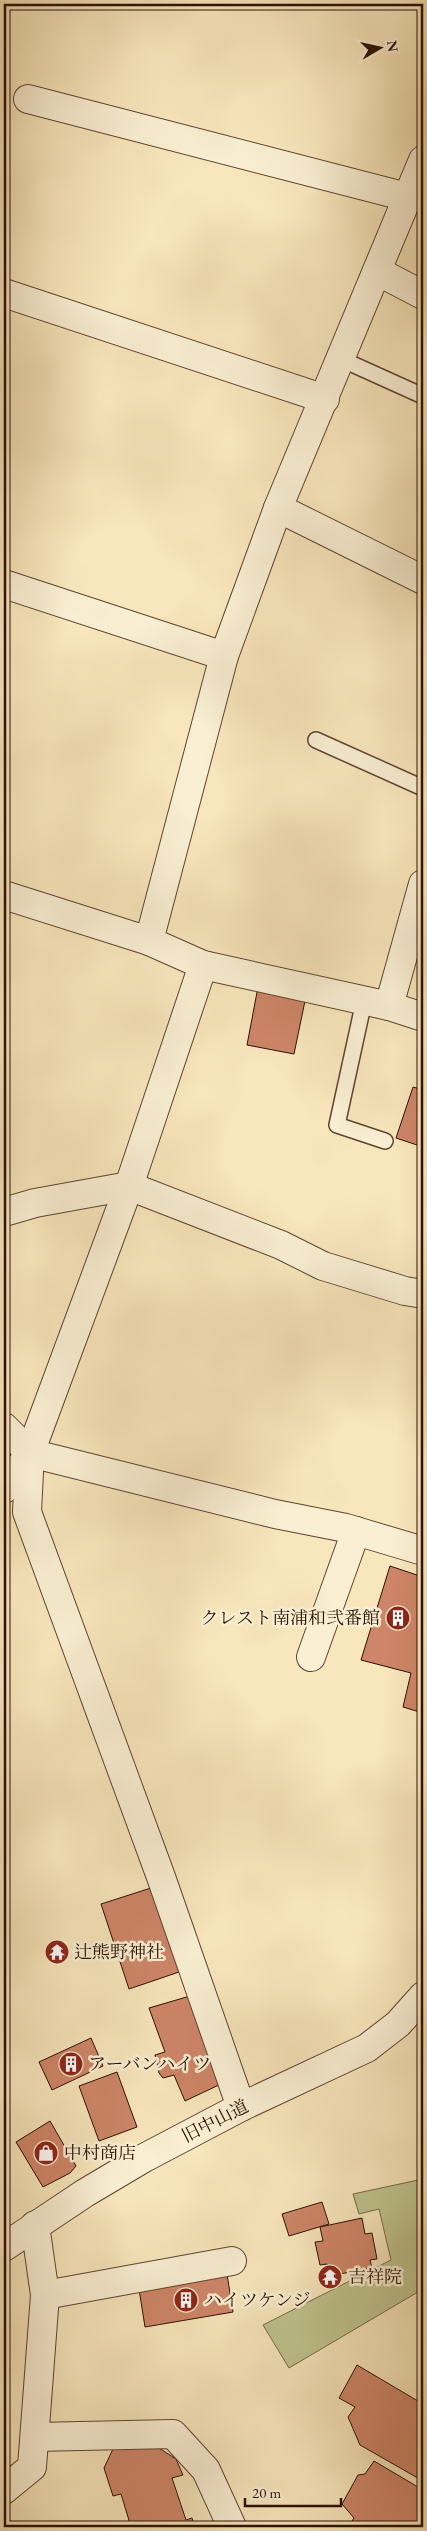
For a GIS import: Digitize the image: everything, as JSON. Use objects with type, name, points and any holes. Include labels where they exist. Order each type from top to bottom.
[{"type":"street","points":[[28,99],[407,197]]},
{"type":"street","points":[[149,941],[224,656],[278,508],[423,160]]},
{"type":"street","points":[[377,271],[423,295]]},
{"type":"street","points":[[4,293],[325,399]]},
{"type":"street","points":[[278,508],[423,580]]},
{"type":"street","points":[[4,584],[224,656]]},
{"type":"street","points":[[376,1004],[423,884]]},
{"type":"street","points":[[4,895],[149,941],[203,965],[376,1004],[423,1017]]},
{"type":"street","points":[[4,1489],[30,1453],[129,1186],[203,965]]},
{"type":"street","points":[[4,1212],[35,1203],[129,1186],[280,1245],[323,1266],[404,1291],[423,1294]]},
{"type":"street","points":[[4,1427],[30,1453],[275,1514],[356,1531],[423,1551]]},
{"type":"street","points":[[30,1453],[27,1512],[161,1877],[241,2107]]},
{"type":"street","points":[[311,1657],[356,1531]]},
{"type":"street","name":"旧中山道","points":[[4,2247],[35,2225],[144,2158],[241,2107],[367,2048],[398,2024],[423,1996]]},
{"type":"street","points":[[4,2490],[32,2466],[44,2295],[35,2225]]},
{"type":"street","points":[[44,2295],[232,2261]]},
{"type":"street","points":[[35,2437],[173,2434],[206,2470],[232,2527]]},
{"type":"lane","points":[[341,359],[423,396]]},
{"type":"lane","points":[[316,740],[423,788]]},
{"type":"lane","points":[[376,1004],[337,1125],[385,1141]]},
{"type":"green space","points":[[423,2179],[423,2289],[289,2368],[263,2325],[391,2260],[379,2209],[359,2214],[353,2194]]},
{"type":"building","points":[[258,987],[306,996],[294,1054],[247,1045]]},
{"type":"building","points":[[423,1078],[423,1147],[396,1138],[413,1087],[420,1089]]},
{"type":"building","name":"クレスト南浦和弐番館","points":[[390,1566],[423,1577],[423,1713],[403,1707],[411,1673],[361,1660]]},
{"type":"building","points":[[154,1887],[182,1971],[129,1989],[101,1904]]},
{"type":"building","points":[[190,1996],[223,2083],[185,2101],[174,2075],[163,2078],[159,2073],[155,2055],[165,2052],[149,2008]]},
{"type":"building","name":"アーバンハイツ","points":[[91,2038],[103,2066],[52,2090],[39,2062]]},
{"type":"building","points":[[117,2072],[137,2127],[99,2141],[79,2086]]},
{"type":"building","points":[[50,2121],[76,2166],[70,2173],[43,2187],[16,2142]]},
{"type":"building","points":[[322,2202],[329,2224],[289,2236],[282,2214]]},
{"type":"building","points":[[362,2218],[365,2234],[372,2233],[377,2259],[370,2260],[372,2268],[329,2276],[327,2264],[320,2265],[315,2242],[323,2241],[320,2227]]},
{"type":"building","name":"ハイツケンジ","points":[[227,2274],[233,2312],[145,2327],[139,2289]]},
{"type":"building","points":[[357,2365],[423,2404],[423,2481],[360,2445],[348,2417],[355,2407],[339,2398]]},
{"type":"building","points":[[159,2448],[176,2459],[183,2475],[172,2478],[186,2520],[192,2518],[195,2527],[131,2527],[121,2494],[113,2496],[104,2468],[113,2449]]},
{"type":"building","points":[[374,2461],[423,2490],[423,2527],[362,2527],[352,2521],[354,2518],[342,2504],[358,2475],[365,2474]]},
{"type":"place","name":"クレスト南浦和弐番館","points":[[398,1618]]},
{"type":"place","name":"辻熊野神社","points":[[57,1952]]},
{"type":"place","name":"アーバンハイツ","points":[[71,2064]]},
{"type":"place","name":"中村商店","points":[[46,2153]]},
{"type":"place","name":"吉祥院","points":[[330,2277]]},
{"type":"place","name":"ハイツケンジ","points":[[186,2300]]}]
